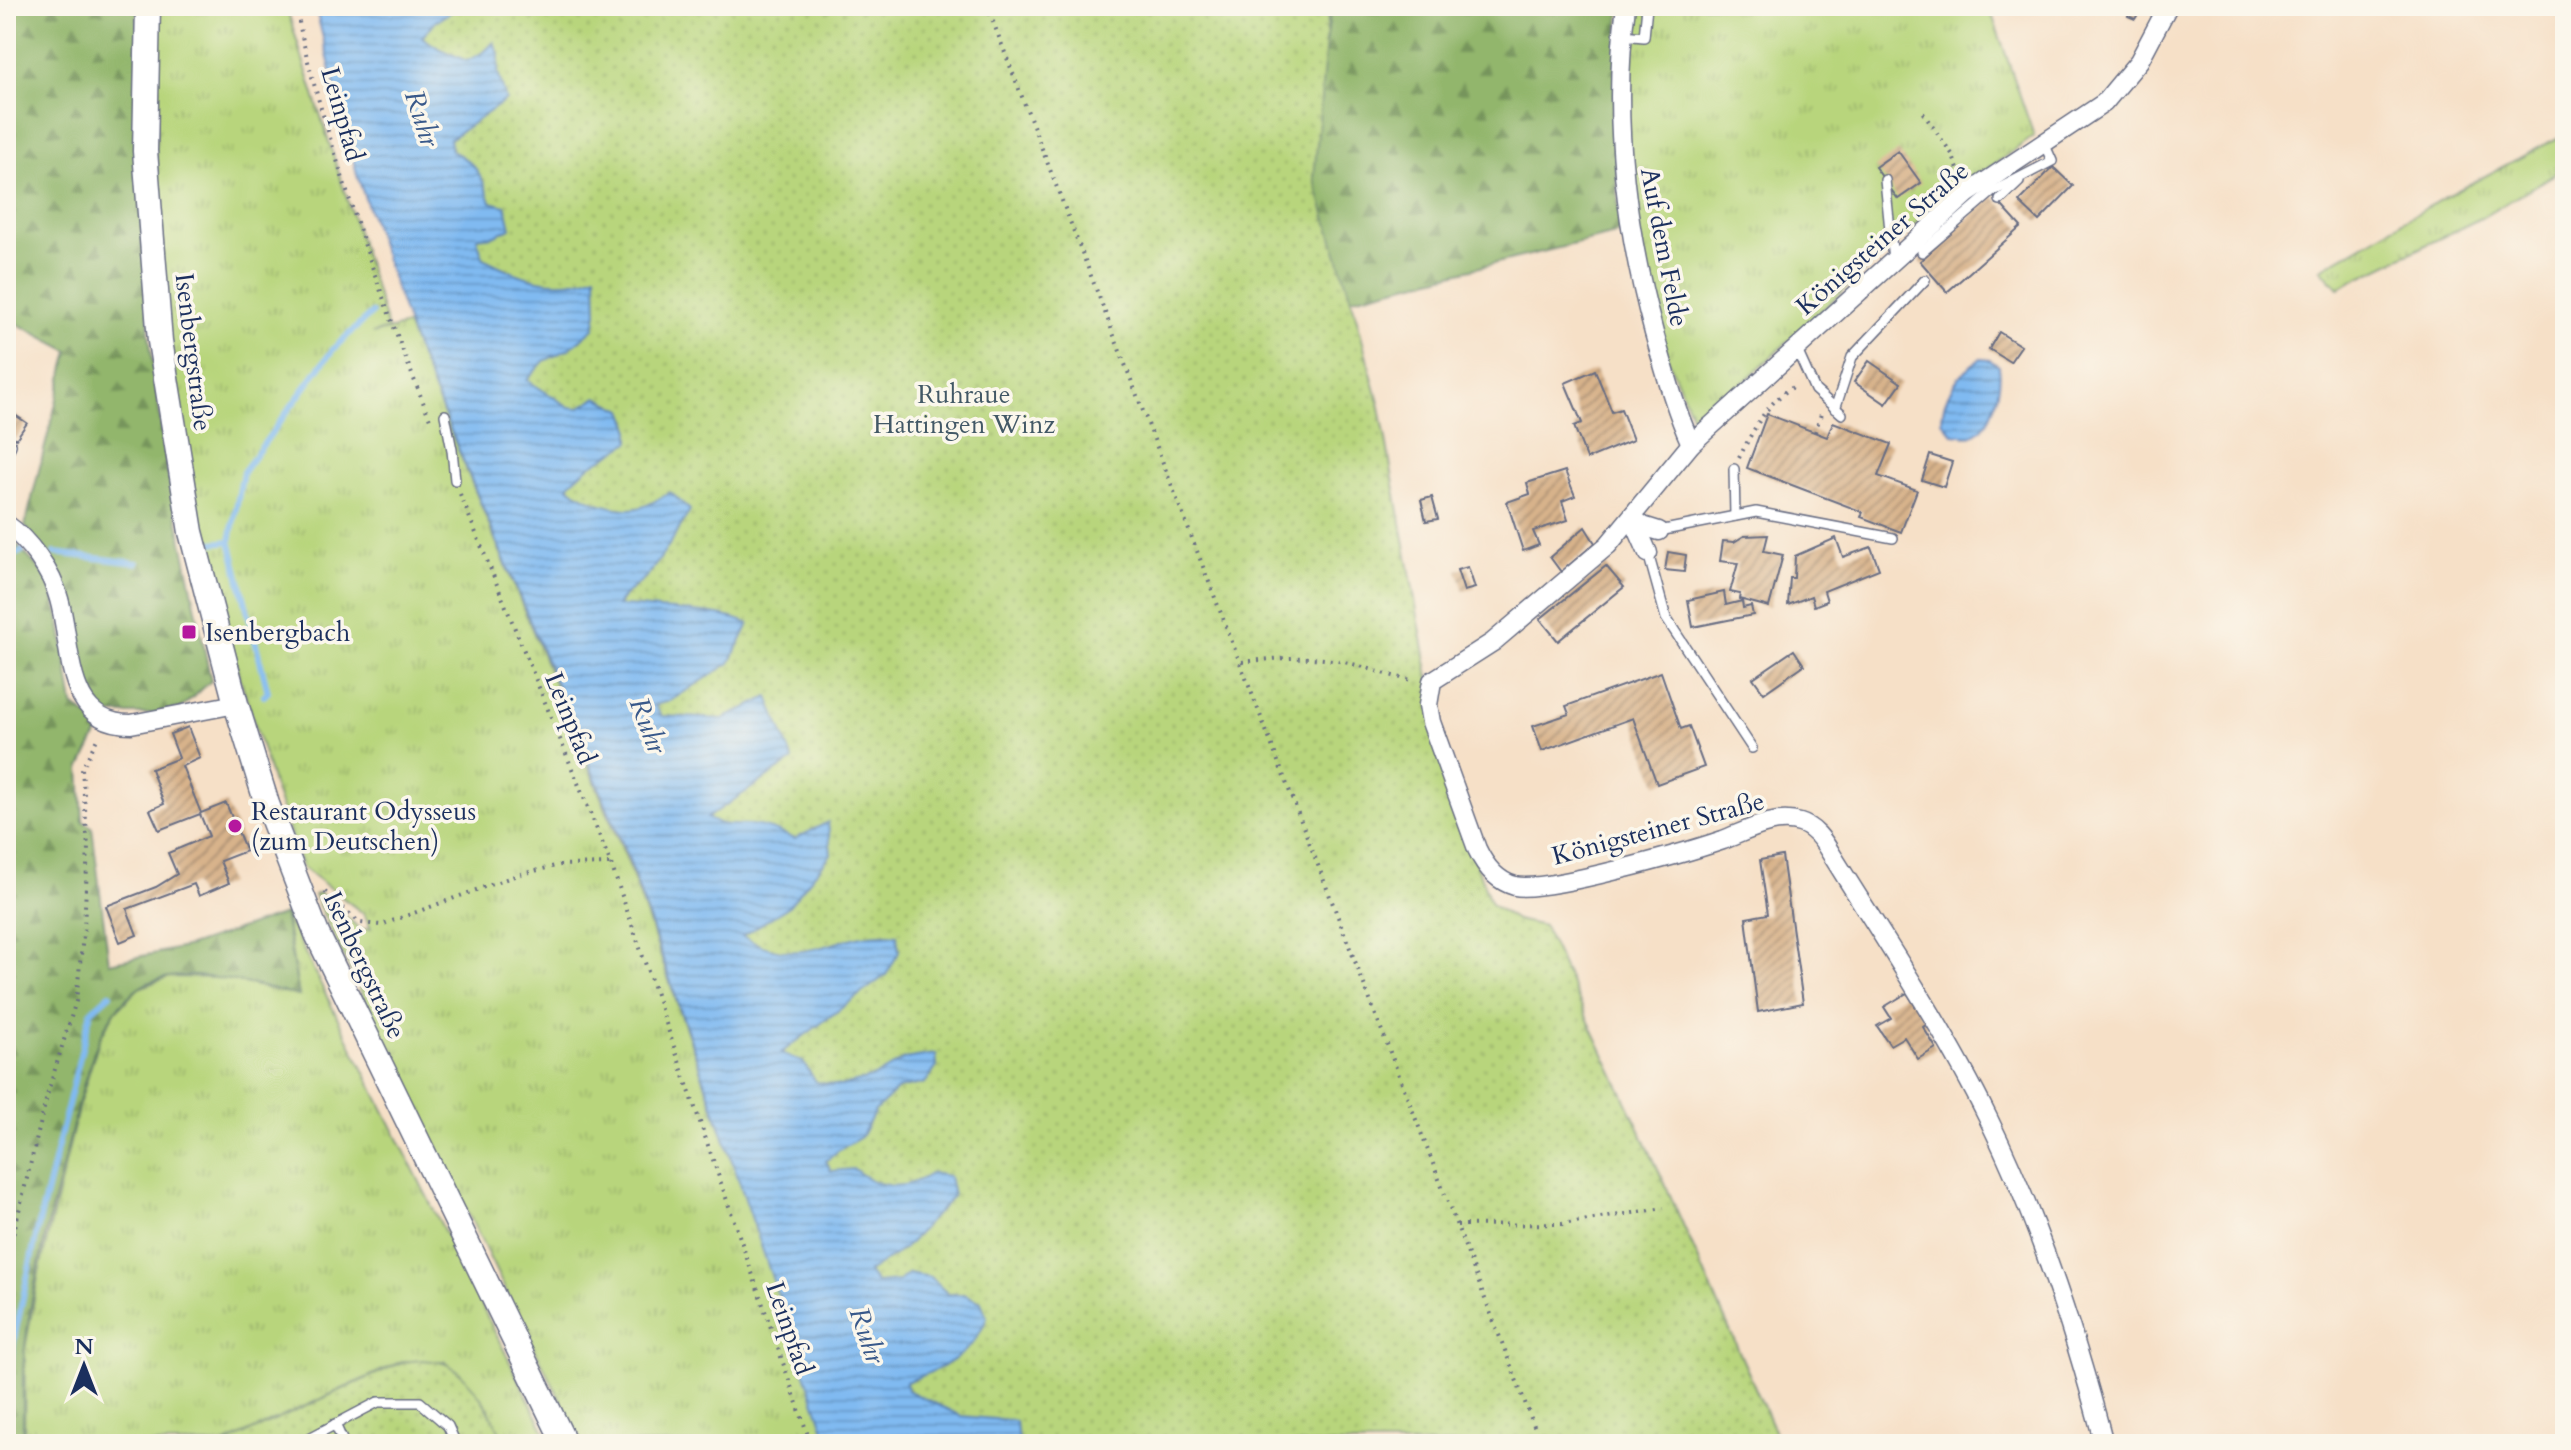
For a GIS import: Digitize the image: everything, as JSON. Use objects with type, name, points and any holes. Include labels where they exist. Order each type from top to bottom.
[{"type":"main road","name":"Isenbergstraße","points":[[148,6],[145,151],[160,341],[191,532],[236,704],[267,804],[317,934],[565,1444]]},
{"type":"street","name":"Auf dem Felde","points":[[1626,6],[1619,122],[1626,208],[1645,298],[1676,408],[1691,444]]},
{"type":"street","name":"Königsteiner Straße","points":[[2104,1444],[2074,1337],[2032,1216],[1987,1117],[1928,1012],[1824,841],[1801,823],[1766,824],[1690,850],[1543,887],[1507,883],[1482,860],[1431,722],[1428,705],[1432,681],[1493,642],[1608,545],[1691,444],[1967,194],[2104,103],[2124,81],[2153,39],[2168,6]]},
{"type":"street","points":[[1632,517],[1651,530],[1659,531]]},
{"type":"street","points":[[1632,517],[1648,553]]},
{"type":"street","points":[[6,524],[24,540],[50,577],[59,596],[78,693],[89,709],[106,721],[131,724],[236,704]]},
{"type":"lane","points":[[1622,35],[1644,37],[1647,6]]},
{"type":"lane","points":[[1922,252],[1992,192],[2052,161],[2044,143]]},
{"type":"lane","points":[[2000,200],[2027,174]]},
{"type":"lane","points":[[1885,180],[1893,260]]},
{"type":"lane","points":[[1796,348],[1820,397],[1839,411],[1852,357],[1925,280]]},
{"type":"lane","points":[[445,415],[455,480]]},
{"type":"lane","points":[[6,441],[11,445],[6,455]]},
{"type":"lane","points":[[1734,469],[1735,516]]},
{"type":"lane","points":[[1659,531],[1756,512],[1893,538]]},
{"type":"lane","points":[[1648,553],[1666,618],[1752,748]]},
{"type":"lane","points":[[298,1444],[378,1402],[420,1402],[448,1426],[456,1444]]},
{"type":"lane","points":[[335,1424],[344,1444]]},
{"type":"path","name":"Leinpfad","points":[[296,6],[315,88],[354,215],[398,342],[432,425]]},
{"type":"path","points":[[987,6],[1541,1444]]},
{"type":"path","points":[[1923,113],[1952,154],[1967,194]]},
{"type":"path","points":[[1734,469],[1760,418],[1784,392],[1810,379]]},
{"type":"path","name":"Leinpfad","points":[[455,480],[611,864],[811,1444]]},
{"type":"path","points":[[1242,662],[1299,656],[1345,662],[1387,676],[1422,681]]},
{"type":"path","points":[[6,1273],[48,1092],[76,1001],[88,847],[82,769],[106,721]]},
{"type":"path","points":[[299,889],[317,883],[360,923],[381,925],[517,875],[560,865],[611,864]]},
{"type":"path","points":[[1457,1225],[1562,1224],[1664,1208]]},
{"type":"green space","points":[[6,6],[137,6],[149,334],[167,470],[211,681],[181,708],[151,714],[106,714],[86,697],[56,577],[44,550],[25,526],[69,351],[6,318]]},
{"type":"green space","points":[[158,6],[286,6],[388,329],[372,334],[407,325],[628,863],[831,1444],[583,1444],[314,895],[319,893],[360,929],[371,929],[364,914],[302,867],[224,626],[164,338],[156,150]]},
{"type":"green space","name":"Ruhraue Hattingen Winz","points":[[409,6],[1329,6],[1314,178],[1380,407],[1429,677],[1470,847],[1491,904],[1516,920],[1544,926],[1666,1186],[1780,1444],[932,1444],[885,1341],[844,1216],[652,705],[536,439],[447,170]]},
{"type":"green space","points":[[1331,6],[1620,6],[1614,127],[1620,233],[1349,299],[1309,170]]},
{"type":"green space","points":[[1632,6],[1989,6],[2034,136],[1934,207],[1696,426],[1666,355],[1629,203],[1626,116]]},
{"type":"green space","points":[[2565,134],[2565,168],[2481,218],[2338,288],[2321,269],[2447,196]]},
{"type":"green space","points":[[6,533],[47,577],[59,616],[73,705],[101,727],[80,769],[83,821],[92,827],[109,963],[190,946],[284,914],[299,996],[218,978],[175,976],[139,988],[110,1018],[85,1078],[38,1271],[24,1359],[23,1444],[6,1444]]},
{"type":"green space","points":[[285,913],[551,1444],[505,1444],[487,1406],[461,1374],[444,1361],[402,1361],[224,1444],[24,1444],[25,1349],[38,1277],[79,1105],[99,1040],[114,1013],[139,988],[169,977],[224,978],[299,996]]},
{"type":"green space","points":[[422,1360],[445,1364],[467,1380],[482,1400],[506,1444],[224,1444],[402,1362]]},
{"type":"water","name":"Ruhr","points":[[315,6],[461,6],[436,21],[422,37],[467,61],[494,42],[499,54],[498,72],[506,100],[450,139],[452,151],[478,171],[491,202],[506,206],[511,228],[493,236],[477,238],[483,258],[538,280],[566,282],[596,275],[597,313],[594,328],[569,349],[544,361],[527,380],[569,407],[579,408],[597,397],[623,410],[630,428],[630,442],[587,468],[568,485],[573,490],[595,502],[628,509],[645,506],[670,492],[690,510],[652,570],[617,606],[712,614],[749,624],[730,663],[670,701],[655,705],[661,716],[723,719],[768,697],[793,760],[707,818],[723,824],[763,827],[795,839],[828,822],[831,854],[788,907],[742,936],[765,947],[804,951],[856,937],[897,935],[899,952],[886,975],[781,1053],[803,1062],[816,1082],[841,1086],[874,1077],[904,1059],[936,1054],[937,1067],[925,1083],[898,1089],[875,1111],[861,1137],[826,1161],[831,1171],[854,1169],[873,1181],[892,1186],[912,1183],[932,1173],[949,1176],[953,1196],[905,1248],[868,1272],[876,1283],[899,1281],[909,1273],[930,1277],[948,1294],[964,1294],[981,1302],[987,1317],[974,1341],[944,1366],[906,1382],[907,1390],[961,1416],[1016,1421],[1018,1444],[829,1444],[628,857],[414,342],[357,175]]},
{"type":"water","points":[[1981,359],[1999,366],[1999,384],[1991,415],[1979,431],[1970,436],[1953,434],[1942,421],[1945,403],[1959,378]]},
{"type":"building","points":[[2120,6],[2143,6],[2135,19],[2128,16],[2130,11]]},
{"type":"building","points":[[1898,151],[1921,183],[1898,199],[1875,167]]},
{"type":"building","points":[[2053,167],[2073,186],[2039,221],[2019,202]]},
{"type":"building","points":[[1993,196],[2021,227],[1947,292],[1920,261]]},
{"type":"building","points":[[1999,332],[2021,346],[2010,362],[1989,349]]},
{"type":"building","points":[[1869,361],[1901,383],[1886,404],[1854,382]]},
{"type":"building","points":[[1595,370],[1612,412],[1621,409],[1633,440],[1587,459],[1574,426],[1582,423],[1565,383]]},
{"type":"building","points":[[9,411],[27,423],[16,439],[6,433]]},
{"type":"building","points":[[1767,414],[1827,437],[1833,422],[1891,444],[1878,476],[1917,490],[1901,532],[1861,517],[1863,512],[1747,468]]},
{"type":"building","points":[[1930,455],[1952,462],[1944,487],[1922,480]]},
{"type":"building","points":[[1565,471],[1575,496],[1562,501],[1568,520],[1533,531],[1539,545],[1523,551],[1507,502],[1530,494],[1527,483]]},
{"type":"building","points":[[1432,497],[1438,519],[1426,521],[1421,500]]},
{"type":"building","points":[[1585,527],[1595,543],[1561,572],[1550,557]]},
{"type":"building","points":[[1768,535],[1764,551],[1783,555],[1769,607],[1739,599],[1740,594],[1730,592],[1738,563],[1720,561],[1723,541],[1734,542],[1744,536]]},
{"type":"building","points":[[1836,538],[1843,557],[1871,547],[1879,569],[1824,591],[1827,601],[1814,606],[1811,596],[1788,605],[1795,556]]},
{"type":"building","points":[[1668,552],[1686,555],[1684,572],[1665,570]]},
{"type":"building","points":[[1606,566],[1624,587],[1558,641],[1540,619]]},
{"type":"building","points":[[1468,567],[1475,588],[1464,591],[1457,570]]},
{"type":"building","points":[[1724,592],[1726,605],[1742,601],[1743,608],[1751,606],[1753,615],[1693,627],[1688,600]]},
{"type":"building","points":[[1794,650],[1804,665],[1764,693],[1753,678]]},
{"type":"building","points":[[1661,672],[1681,729],[1689,726],[1704,767],[1657,784],[1633,718],[1542,751],[1533,726],[1569,714],[1566,706]]},
{"type":"building","points":[[188,727],[200,758],[182,766],[201,813],[226,803],[246,851],[220,861],[229,883],[199,896],[194,884],[127,909],[137,935],[120,942],[106,906],[156,887],[177,874],[168,853],[209,836],[200,814],[159,830],[150,810],[164,804],[151,769],[179,758],[170,734]]},
{"type":"building","points":[[1782,856],[1803,1003],[1758,1012],[1746,918],[1768,914],[1760,860]]},
{"type":"building","points":[[1907,993],[1927,1024],[1923,1027],[1936,1048],[1918,1059],[1904,1037],[1890,1045],[1877,1026],[1891,1018],[1884,1007]]},
{"type":"waterway","name":"Isenbergbach","points":[[264,696],[268,692],[230,541],[243,472],[334,348],[372,313]]},
{"type":"waterway","name":"Isenbergbach","points":[[213,543],[230,541]]},
{"type":"waterway","points":[[6,560],[22,551]]},
{"type":"waterway","points":[[54,553],[137,563]]},
{"type":"waterway","name":"Isenbergbach","points":[[6,1429],[15,1334],[39,1223],[91,1011],[110,994]]},
{"type":"place","name":"Isenbergbach","points":[[189,632]]},
{"type":"place","name":"Restaurant Odysseus (zum Deutschen)","points":[[235,826]]}]
